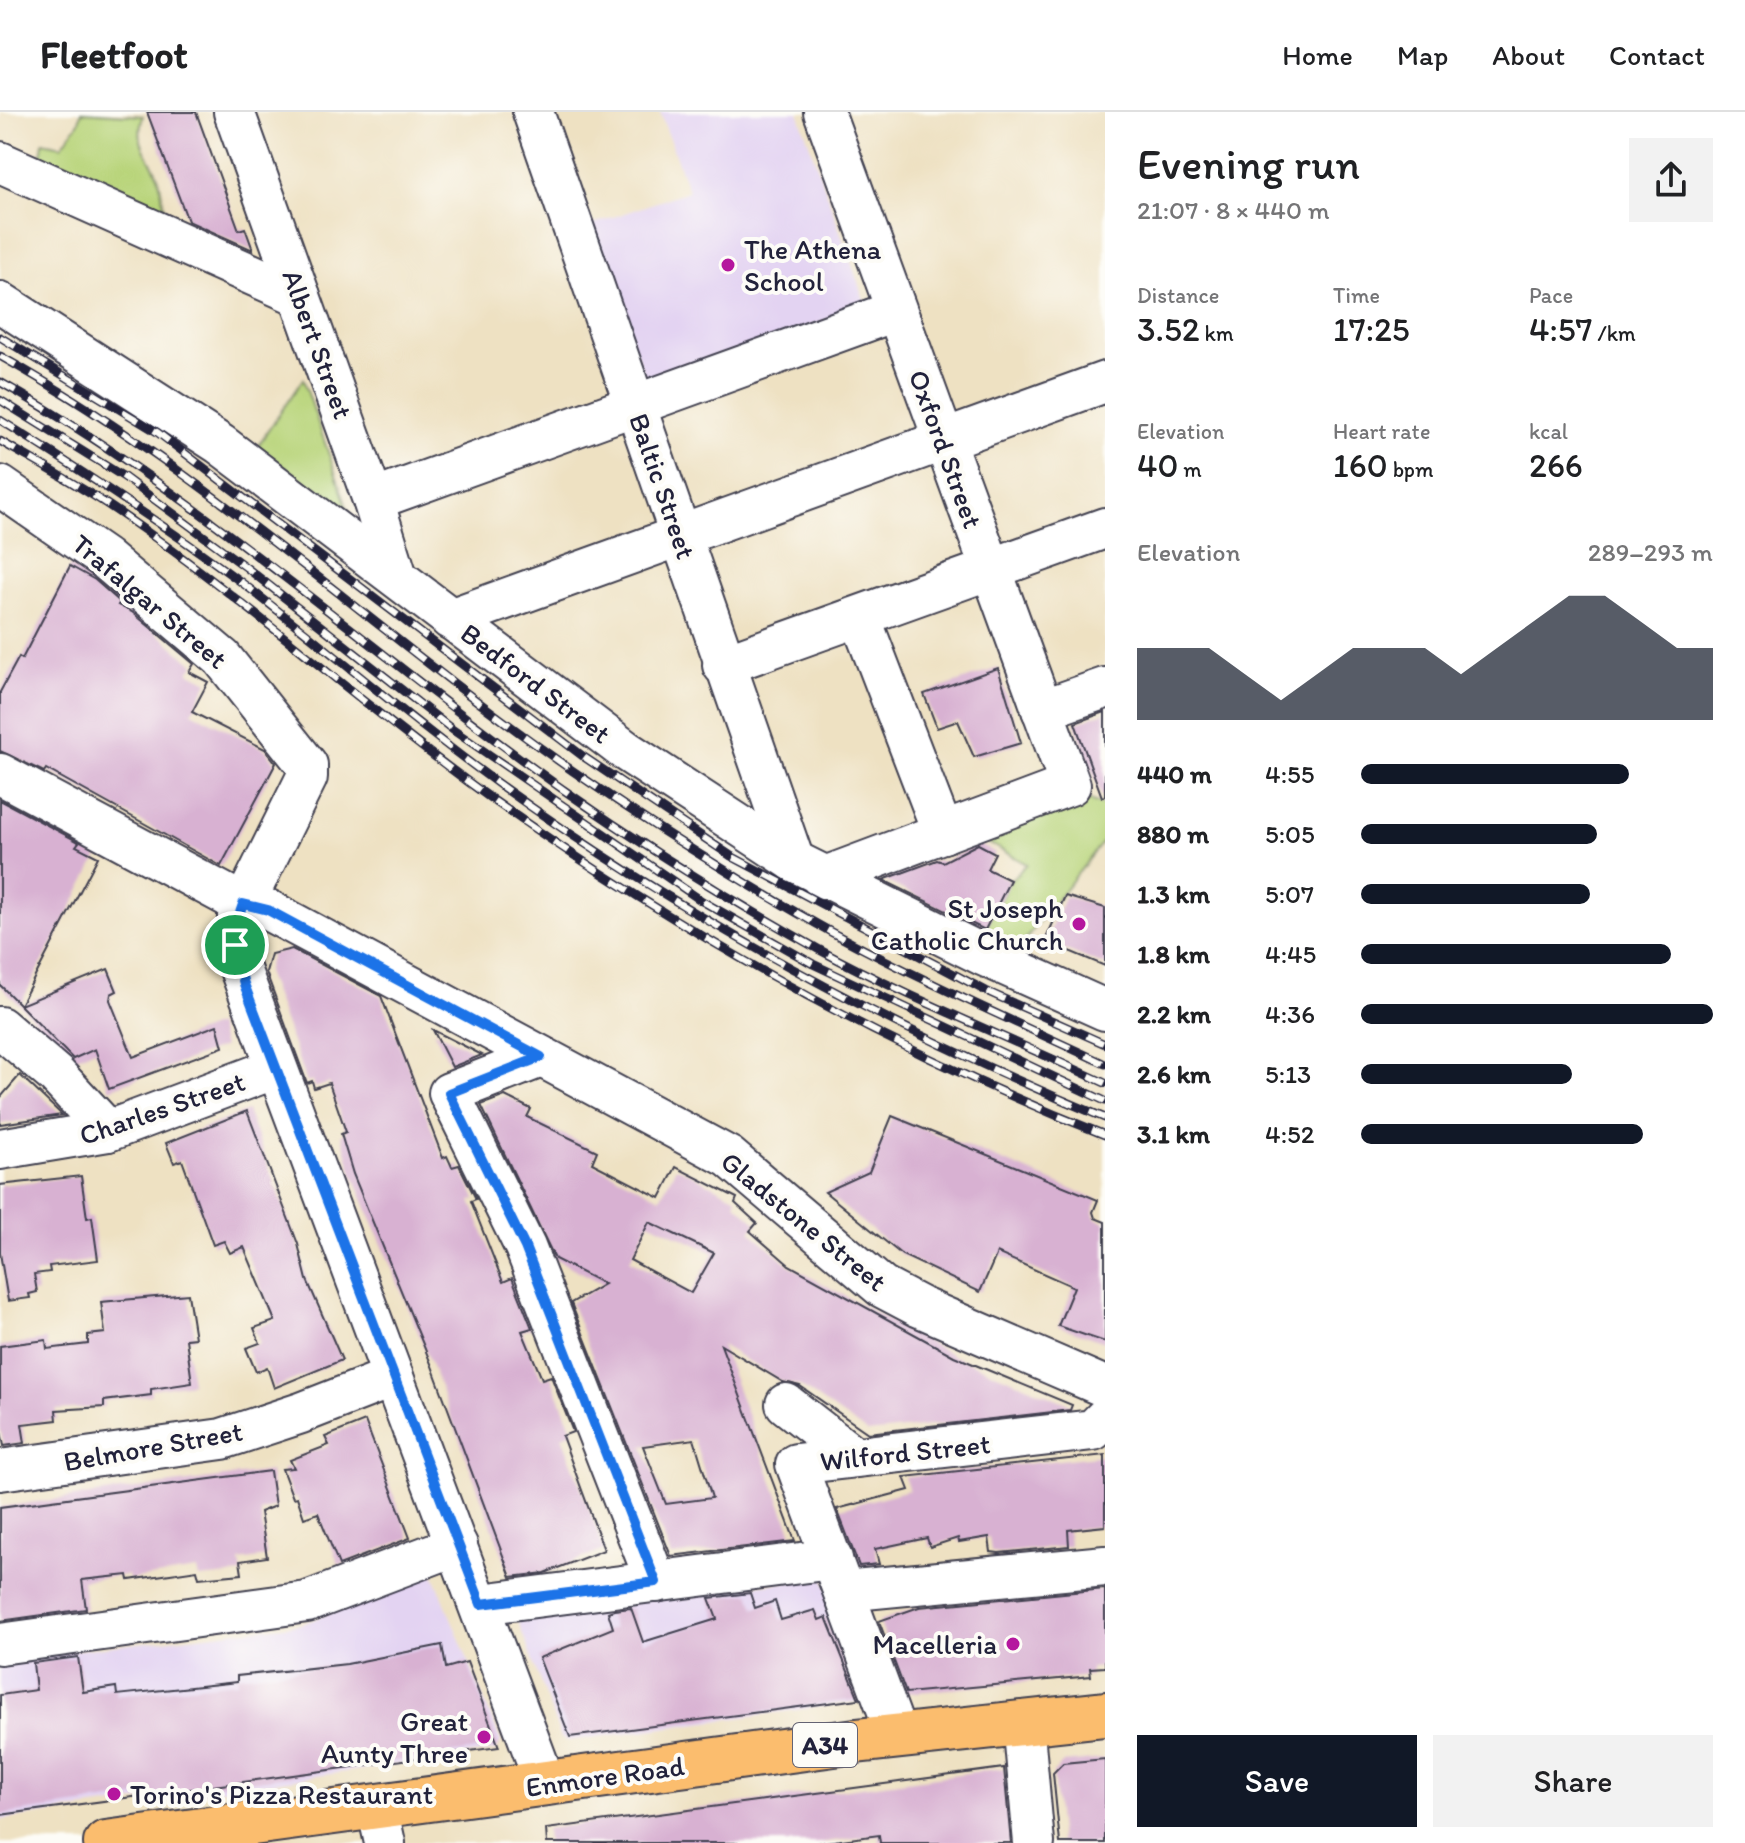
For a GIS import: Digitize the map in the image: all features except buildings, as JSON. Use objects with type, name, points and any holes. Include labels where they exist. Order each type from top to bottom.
[{"type":"highway","name":"Enmore Road","points":[[106,1843],[381,1825],[546,1785],[897,1735],[1105,1714]]},
{"type":"street","name":"Albert Street","points":[[234,112],[373,500],[397,577]]},
{"type":"street","name":"Baltic Street","points":[[533,112],[723,665],[808,869]]},
{"type":"street","name":"Oxford Street","points":[[824,112],[1070,785],[943,833]]},
{"type":"street","points":[[0,162],[300,296]]},
{"type":"street","name":"Bedford Street","points":[[0,302],[220,444],[626,751],[808,869],[1105,1010]]},
{"type":"street","points":[[373,500],[895,311]]},
{"type":"street","points":[[450,619],[1105,382]]},
{"type":"street","name":"Trafalgar Street","points":[[0,486],[104,558],[222,658],[307,765],[307,777],[243,904]]},
{"type":"street","points":[[723,665],[1105,528]]},
{"type":"street","points":[[808,869],[943,833],[860,617]]},
{"type":"street","points":[[1042,710],[1105,688]]},
{"type":"street","name":"Gladstone Street","points":[[0,774],[243,904],[268,910],[729,1157],[882,1287],[920,1307],[1105,1387]]},
{"type":"street","points":[[243,904],[235,928],[237,961],[481,1604],[546,1785]]},
{"type":"street","points":[[0,1027],[56,1075],[108,1131]]},
{"type":"street","points":[[541,1057],[449,1093],[525,1247],[656,1582]]},
{"type":"street","name":"Charles Street","points":[[0,1149],[108,1131],[276,1068]]},
{"type":"street","name":"Belmore Street","points":[[0,1470],[222,1439],[393,1377]]},
{"type":"street","points":[[786,1404],[854,1457]]},
{"type":"street","name":"Wilford Street","points":[[897,1735],[796,1464],[1093,1430],[1105,1418]]},
{"type":"street","points":[[0,1644],[307,1602],[457,1545]]},
{"type":"street","points":[[481,1604],[656,1582],[1105,1566]]},
{"type":"street","points":[[1023,1721],[1034,1843]]},
{"type":"shaded area","name":"The Athena School","points":[[660,112],[798,112],[866,305],[648,387],[591,225],[688,191]]},
{"type":"shaded area","points":[[433,1573],[501,1742],[495,1751],[0,1820],[0,1659],[302,1624]]},
{"type":"shaded area","points":[[823,1578],[869,1700],[567,1741],[561,1738],[515,1613]]},
{"type":"green space","points":[[81,112],[143,116],[141,142],[158,176],[163,203],[171,218],[39,170],[43,142],[62,146],[79,122]]},
{"type":"green space","points":[[303,379],[350,516],[257,447]]},
{"type":"green space","points":[[1075,794],[1105,806],[1105,839],[1018,949],[981,937],[1010,880],[1027,864],[968,832]]},
{"type":"railway","points":[[0,337],[157,432],[584,757],[731,856],[986,991],[1105,1044]]},
{"type":"railway","points":[[0,356],[150,450],[501,719],[668,834],[765,894],[865,950],[1105,1064]]},
{"type":"railway","points":[[0,382],[146,474],[491,737],[592,810],[687,872],[853,967],[1105,1083]]},
{"type":"railway","points":[[0,400],[124,477],[247,568],[453,730],[702,901],[813,964],[1105,1101]]},
{"type":"railway","points":[[0,420],[212,560],[467,761],[644,881],[793,969],[869,1009],[1025,1084],[1105,1118]]},
{"type":"railway","points":[[0,441],[95,497],[157,539],[489,797],[635,895],[710,941],[865,1026],[944,1065],[1105,1135]]},
{"type":"place","name":"The Athena School","points":[[728,265]]},
{"type":"place","name":"St Joseph Catholic Church","points":[[1079,924]]},
{"type":"place","name":"Macelleria","points":[[1013,1644]]},
{"type":"place","name":"Great Aunty Three","points":[[484,1737]]},
{"type":"place","name":"Torino's Pizza Restaurant","points":[[114,1794]]},
{"type":"route","points":[[243,904],[268,910],[541,1057],[449,1093],[525,1247],[656,1582],[481,1604],[244,984],[235,945],[235,928],[243,904]]}]
